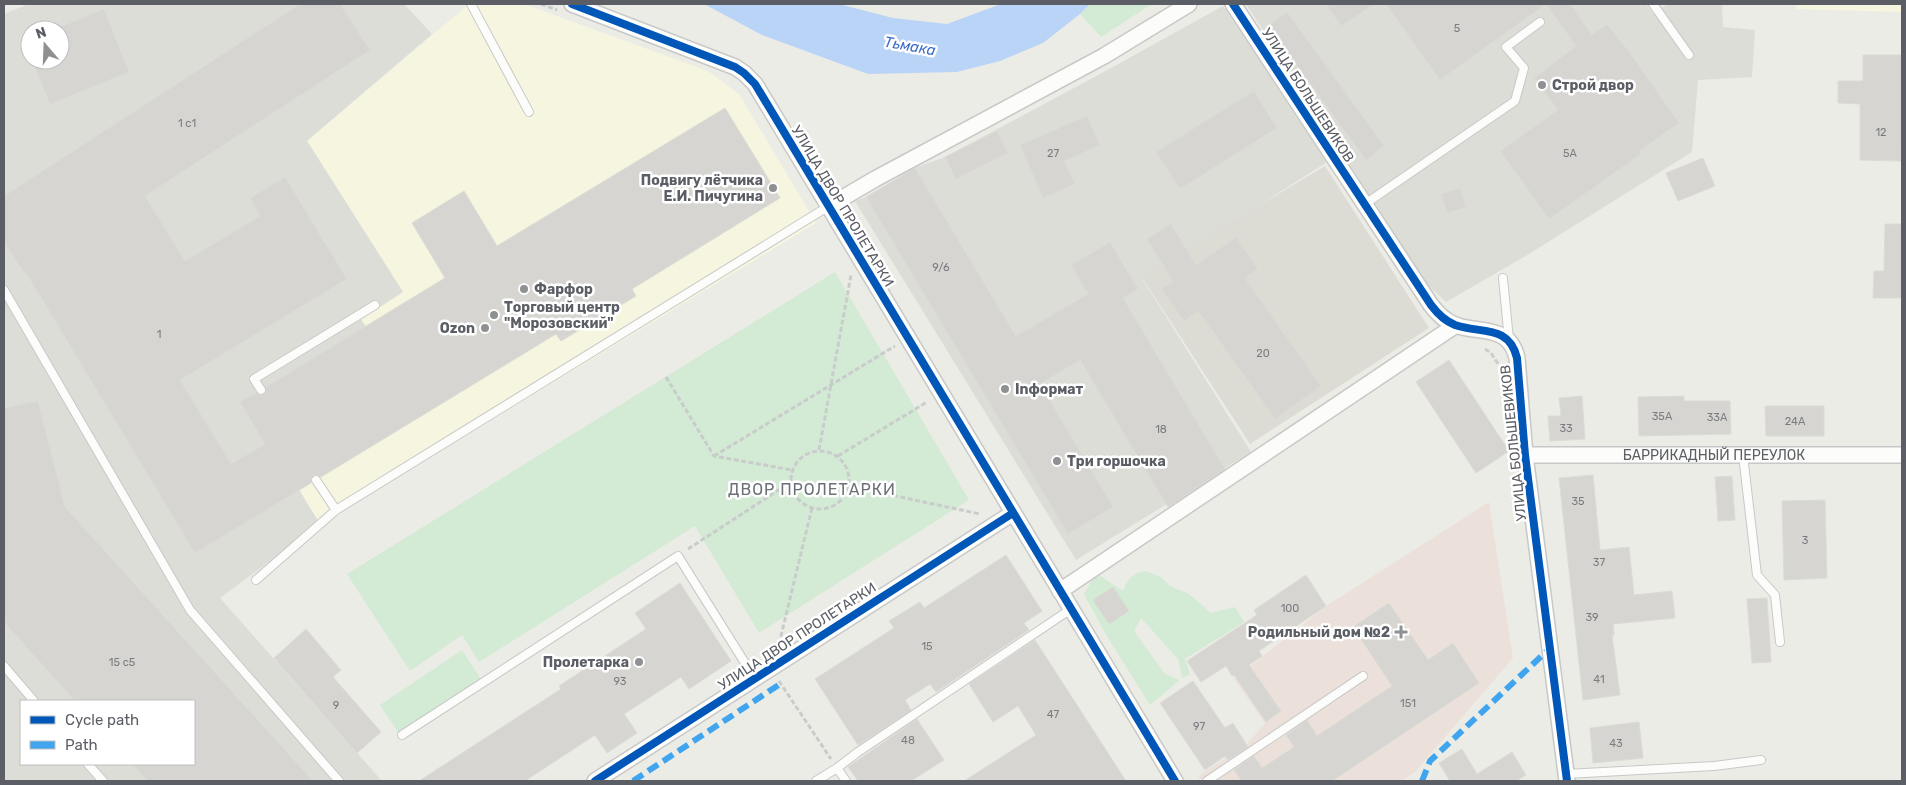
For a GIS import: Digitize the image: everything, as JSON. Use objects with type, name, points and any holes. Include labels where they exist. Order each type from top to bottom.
[{"type":"street","name":"УЛИЦА ДВОР ПРОЛЕТАРКИ","points":[[572,4],[735,67],[744,72],[755,84],[941,393],[1008,516],[1060,591],[1175,781]]},
{"type":"street","points":[[828,206],[1104,56],[1189,4]]},
{"type":"street","name":"УЛИЦА БОЛЬШЕВИКОВ","points":[[1233,4],[1431,305],[1440,315],[1456,325],[1492,331],[1502,335],[1509,342],[1516,358],[1525,455],[1566,778]]},
{"type":"street","points":[[1060,591],[1456,325]]},
{"type":"street","name":"БАРРИКАДНЫЙ ПЕРЕУЛОК","points":[[1525,455],[1902,455]]},
{"type":"street","name":"УЛИЦА ДВОР ПРОЛЕТАРКИ","points":[[595,781],[1008,516]]},
{"type":"lane","points":[[471,4],[529,112]]},
{"type":"lane","points":[[1653,4],[1689,55]]},
{"type":"lane","points":[[1365,204],[1515,101],[1524,68],[1506,47],[1540,22]]},
{"type":"lane","points":[[256,580],[336,510],[828,206]]},
{"type":"lane","points":[[1503,278],[1509,342]]},
{"type":"lane","points":[[4,290],[190,610],[339,781]]},
{"type":"lane","points":[[261,390],[254,379],[375,305]]},
{"type":"lane","points":[[1743,455],[1757,575],[1775,595],[1780,642]]},
{"type":"lane","points":[[316,480],[336,510]]},
{"type":"lane","points":[[402,735],[678,556],[755,679]]},
{"type":"lane","points":[[816,781],[1071,609]]},
{"type":"lane","points":[[4,666],[33,700]]},
{"type":"lane","points":[[1207,781],[1363,676]]},
{"type":"lane","points":[[1566,778],[1714,766],[1761,760]]},
{"type":"lane","points":[[89,765],[103,781]]},
{"type":"lane","points":[[836,768],[846,781]]},
{"type":"path","points":[[819,450],[852,267]]},
{"type":"path","points":[[714,456],[908,338]]},
{"type":"path","points":[[666,377],[714,456],[792,470]]},
{"type":"path","points":[[838,456],[941,393]]},
{"type":"path","points":[[819,450],[838,456],[845,464],[849,474],[849,486],[840,500],[832,506],[820,509],[812,508],[800,501],[794,493],[791,482],[792,470],[796,462],[804,455],[819,450]]},
{"type":"path","points":[[678,556],[791,482]]},
{"type":"path","points":[[849,486],[1008,516]]},
{"type":"path","points":[[812,508],[774,666],[780,684],[836,768]]},
{"type":"shaded area","points":[[29,4],[404,4],[432,34],[307,141],[403,292],[361,319],[402,387],[280,459],[320,524],[220,598],[382,781],[4,781],[4,14]]},
{"type":"shaded area","points":[[469,4],[524,4],[708,71],[739,94],[816,223],[320,524],[280,459],[402,387],[361,319],[403,292],[307,141]]},
{"type":"shaded area","points":[[1090,4],[1152,4],[1101,37],[1080,14]]},
{"type":"shaded area","points":[[1246,4],[1646,4],[1653,14],[1668,4],[1722,4],[1723,27],[1755,30],[1752,77],[1698,80],[1692,152],[1529,254],[1446,302],[1427,284]]},
{"type":"shaded area","points":[[1796,4],[1902,4],[1902,12],[1796,9]]},
{"type":"shaded area","points":[[1223,6],[1327,162],[1143,280],[1251,452],[1076,560],[855,201],[866,197],[915,168],[945,157]]},
{"type":"shaded area","points":[[1325,166],[1429,328],[1250,444],[1141,276]]},
{"type":"shaded area","points":[[835,272],[969,500],[759,633],[695,526],[479,662],[462,635],[410,671],[347,574]]},
{"type":"shaded area","name":"Родильный дом №2","points":[[1489,502],[1513,658],[1416,771],[1402,781],[1202,781],[1198,776],[1247,744],[1265,723],[1234,679],[1326,606]]},
{"type":"shaded area","points":[[1146,571],[1161,577],[1170,586],[1189,594],[1211,613],[1235,607],[1244,622],[1185,659],[1190,674],[1182,678],[1178,659],[1141,618],[1134,631],[1165,674],[1180,680],[1150,705],[1105,633],[1084,594],[1096,573],[1123,591],[1131,577]]},
{"type":"shaded area","points":[[462,650],[482,681],[400,735],[380,705]]},
{"type":"water","name":"Тьмака","points":[[704,4],[839,4],[893,18],[947,24],[1001,4],[1090,4],[1043,43],[1000,61],[957,72],[868,74],[762,35]]},
{"type":"building","points":[[300,4],[340,4],[370,50],[145,196],[185,261],[260,216],[250,198],[285,177],[347,279],[180,380],[231,464],[265,444],[240,402],[256,393],[264,395],[266,387],[445,278],[412,223],[464,191],[497,246],[725,108],[780,198],[632,289],[636,296],[561,341],[556,334],[321,477],[313,475],[311,483],[195,553],[26,273],[4,242],[4,196]]},
{"type":"building","points":[[1326,4],[1374,4],[1341,26]]},
{"type":"building","points":[[1386,4],[1546,4],[1440,80]]},
{"type":"building","points":[[1546,4],[1570,4],[1592,35],[1607,24],[1630,53],[1679,123],[1639,151],[1641,154],[1549,219],[1500,151],[1558,110],[1534,78],[1576,46]]},
{"type":"building","points":[[104,9],[129,72],[50,104],[36,70],[70,70],[70,23]]},
{"type":"building","points":[[1287,12],[1384,146],[1366,160],[1268,26]]},
{"type":"building","points":[[1863,55],[1902,55],[1901,161],[1860,160],[1860,104],[1838,103],[1838,81],[1863,81]]},
{"type":"building","points":[[1254,91],[1277,128],[1180,189],[1156,152]]},
{"type":"building","points":[[1087,116],[1100,145],[1064,161],[1075,184],[1043,198],[1020,145]]},
{"type":"building","points":[[997,131],[1008,153],[956,179],[945,157]]},
{"type":"building","points":[[1703,158],[1715,186],[1678,201],[1666,173]]},
{"type":"building","points":[[915,168],[1016,336],[1088,294],[1071,265],[1110,242],[1138,289],[1123,298],[1225,469],[1168,507],[1080,360],[1040,384],[1113,507],[1068,534],[866,197]]},
{"type":"building","points":[[1460,188],[1466,207],[1447,213],[1441,194]]},
{"type":"building","points":[[1171,224],[1196,265],[1236,237],[1258,269],[1245,278],[1321,386],[1275,419],[1198,311],[1184,321],[1161,289],[1173,281],[1147,239]]},
{"type":"building","points":[[1885,224],[1902,224],[1902,298],[1873,298],[1874,271],[1884,271]]},
{"type":"building","points":[[1449,360],[1509,451],[1476,473],[1416,382]]},
{"type":"building","points":[[1582,396],[1585,439],[1550,441],[1548,416],[1561,416],[1559,398]]},
{"type":"building","points":[[1684,396],[1684,401],[1730,401],[1731,434],[1639,436],[1638,397]]},
{"type":"building","points":[[38,401],[65,507],[313,781],[148,781],[133,765],[195,765],[195,700],[74,700],[4,622],[4,408]]},
{"type":"building","points":[[1765,406],[1824,406],[1824,436],[1766,436]]},
{"type":"building","points":[[1593,475],[1600,550],[1629,547],[1634,595],[1672,591],[1675,618],[1613,624],[1614,635],[1612,635],[1620,695],[1583,700],[1559,478]]},
{"type":"building","points":[[1732,476],[1735,520],[1718,521],[1715,477]]},
{"type":"building","points":[[1825,500],[1827,578],[1784,580],[1782,501]]},
{"type":"building","points":[[1006,555],[1042,611],[1024,623],[1029,630],[936,692],[930,684],[905,700],[911,710],[858,745],[815,679],[894,628],[889,621],[920,602],[924,608]]},
{"type":"building","points":[[1306,575],[1326,606],[1259,651],[1262,656],[1249,665],[1281,711],[1266,722],[1226,666],[1201,682],[1187,661],[1257,615],[1254,610]]},
{"type":"building","points":[[680,583],[731,661],[689,689],[681,677],[624,714],[637,733],[607,753],[595,735],[525,781],[419,781],[561,689],[559,686],[646,629],[635,613]]},
{"type":"building","points":[[1113,587],[1129,611],[1109,624],[1093,600]]},
{"type":"building","points":[[1767,598],[1771,662],[1752,663],[1747,599]]},
{"type":"building","points":[[1389,603],[1428,660],[1453,643],[1479,683],[1332,781],[1242,781],[1234,770],[1254,756],[1262,768],[1294,747],[1286,735],[1307,720],[1317,736],[1392,686],[1353,627]]},
{"type":"building","points":[[306,629],[341,670],[333,677],[381,732],[357,753],[274,658]]},
{"type":"building","points":[[1035,640],[1126,781],[964,781],[1036,735],[1018,706],[993,722],[969,684]]},
{"type":"building","points":[[1193,681],[1225,728],[1233,723],[1248,747],[1228,760],[1225,756],[1205,770],[1160,703]]},
{"type":"building","points":[[917,719],[944,760],[911,781],[858,781],[848,767]]},
{"type":"building","points":[[1639,722],[1643,758],[1593,763],[1590,728]]},
{"type":"building","points":[[1462,749],[1477,774],[1512,752],[1526,775],[1516,781],[1450,781],[1439,763]]},
{"type":"marked path","points":[[1422,781],[1430,761],[1550,648]]},
{"type":"marked path","points":[[633,781],[780,684]]},
{"type":"cycle path","points":[[572,4],[735,67],[755,84],[1175,781]]},
{"type":"cycle path","points":[[1233,4],[1433,308],[1455,325],[1500,335],[1513,347],[1517,358],[1525,455],[1567,781]]},
{"type":"cycle path","points":[[595,781],[1013,513]]},
{"type":"place","name":"Строй двор","points":[[1542,85]]},
{"type":"place","name":"Подвигу лётчика Е.И. Пичугина","points":[[773,188]]},
{"type":"place","name":"Фарфор","points":[[524,289]]},
{"type":"place","name":"Торговый центр \"Морозовский\"","points":[[494,315]]},
{"type":"place","name":"Ozon","points":[[485,328]]},
{"type":"place","name":"Inформат","points":[[1005,389]]},
{"type":"place","name":"Три горшочка","points":[[1057,461]]},
{"type":"place","name":"Родильный дом №2","points":[[1401,632]]},
{"type":"place","name":"Пролетарка","points":[[639,662]]},
{"type":"district","name":"ДВОР ПРОЛЕТАРКИ","points":[[812,489]]}]
